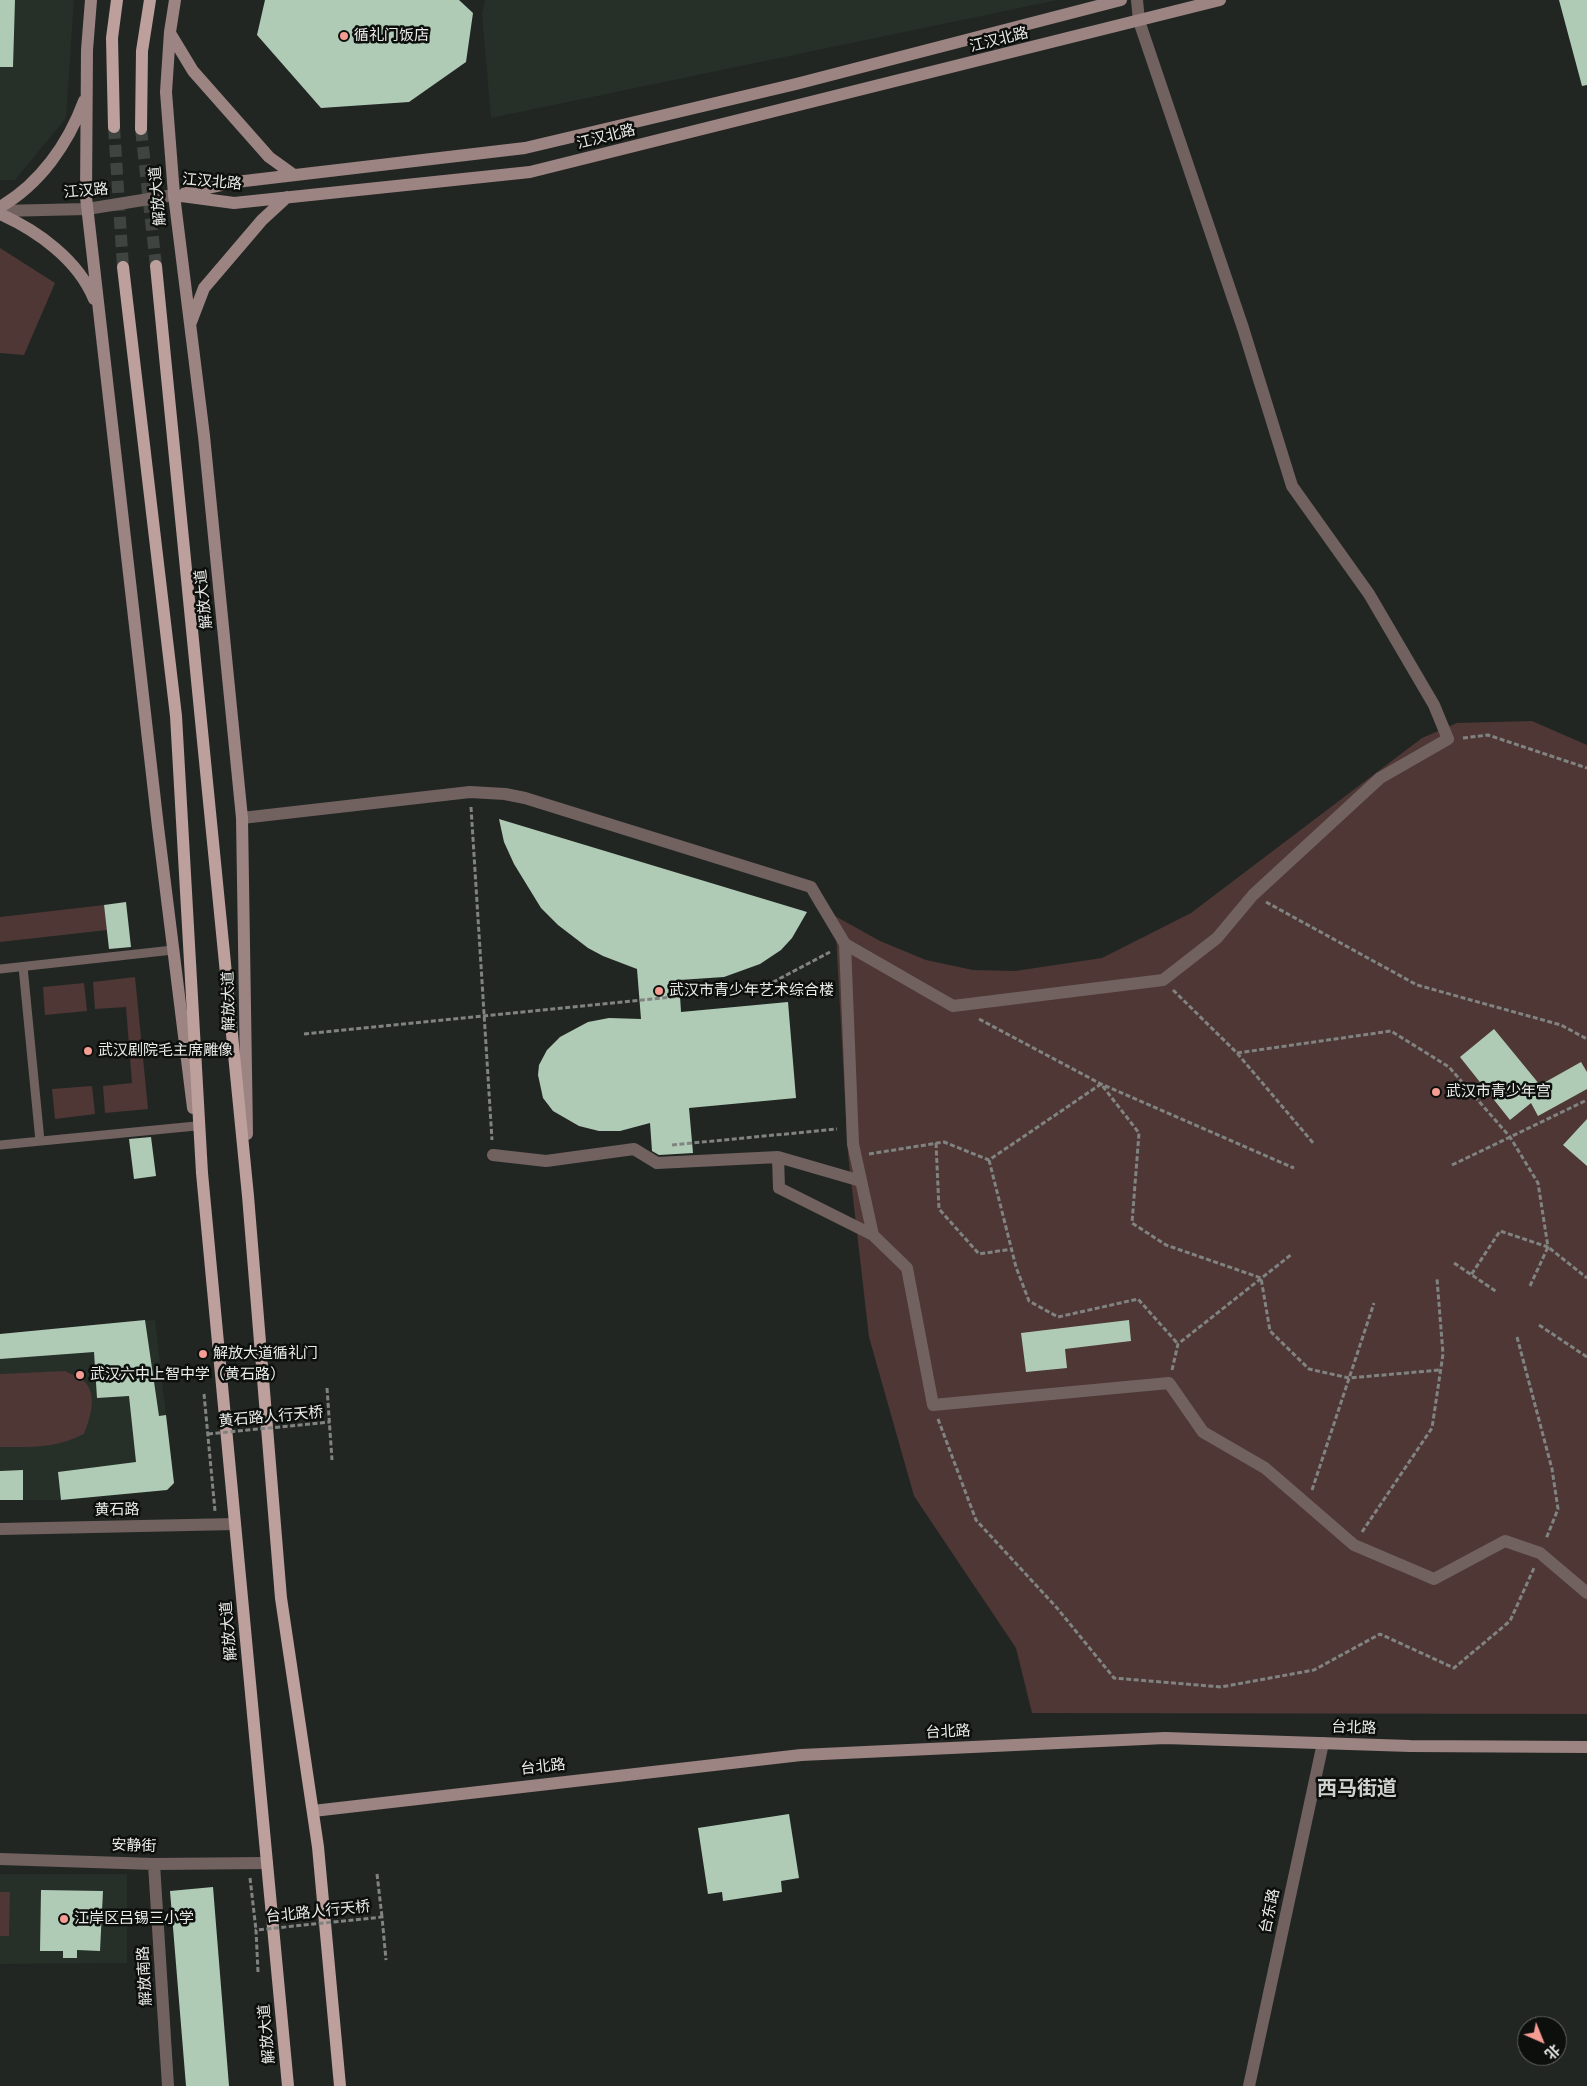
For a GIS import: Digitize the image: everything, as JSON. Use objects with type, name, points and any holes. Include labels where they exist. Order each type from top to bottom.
[{"type":"main road","name":"解放大道","points":[[91,0],[86,94],[87,209],[173,950],[202,1173],[288,2086]]},
{"type":"main road","points":[[114,127],[112,38],[117,0]]},
{"type":"main road","points":[[141,128],[142,51],[150,0]]},
{"type":"main road","name":"解放大道","points":[[175,0],[170,32],[166,92],[174,196],[204,436],[242,818],[248,1196]]},
{"type":"main road","name":"江汉北路","points":[[174,196],[236,182],[525,148],[786,86],[1083,5],[1121,0]]},
{"type":"main road","name":"江汉北路","points":[[174,196],[234,203],[530,172],[1139,22],[1220,0]]},
{"type":"main road","points":[[170,32],[180,53],[193,71],[269,157],[294,175]]},
{"type":"main road","points":[[0,207],[14,199],[38,176],[63,145],[86,94]]},
{"type":"main road","points":[[190,327],[204,288],[262,220],[288,197]]},
{"type":"main road","points":[[0,212],[37,235],[81,274],[99,311]]},
{"type":"main road","name":"解放大道","points":[[156,266],[248,1196],[282,1598],[318,1847],[340,2086]]},
{"type":"main road","name":"解放大道","points":[[124,267],[176,716],[202,1173]]},
{"type":"main road","name":"台北路","points":[[313,1811],[800,1755],[1165,1738],[1323,1743],[1587,1746]]},
{"type":"street","points":[[845,944],[953,1006],[1163,980],[1216,938],[1253,895],[1380,778],[1448,739],[1434,705],[1369,594],[1292,486],[1244,328],[1139,22],[1137,0]]},
{"type":"street","name":"江汉路","points":[[0,212],[87,209],[174,196]]},
{"type":"street","points":[[242,818],[470,792],[506,794],[525,798],[812,887],[845,944],[852,1128],[873,1235]]},
{"type":"street","points":[[493,1156],[546,1161],[634,1149],[657,1164],[778,1157],[861,1181]]},
{"type":"street","points":[[778,1157],[779,1188],[873,1235],[906,1268],[933,1405],[1169,1383],[1203,1432],[1265,1468],[1354,1545],[1434,1579],[1505,1541],[1540,1553],[1587,1593]]},
{"type":"street","name":"黄石路","points":[[0,1529],[235,1524]]},
{"type":"street","name":"台东路","points":[[1249,2086],[1323,1743]]},
{"type":"street","name":"安静街","points":[[0,1860],[154,1864],[267,1863]]},
{"type":"street","name":"解放南路","points":[[154,1864],[168,2086]]},
{"type":"lane","points":[[0,969],[173,950]]},
{"type":"lane","points":[[23,966],[40,1141]]},
{"type":"lane","points":[[0,1145],[196,1126]]},
{"type":"path","points":[[1448,739],[1488,735],[1587,768]]},
{"type":"path","points":[[470,792],[493,1156]]},
{"type":"path","points":[[1253,895],[1417,986],[1561,1025],[1587,1038]]},
{"type":"path","points":[[304,1034],[762,988],[845,944]]},
{"type":"path","points":[[1163,980],[1237,1053],[1314,1144]]},
{"type":"path","points":[[953,1006],[1101,1084],[1294,1168]]},
{"type":"path","points":[[1237,1053],[1391,1031],[1449,1067],[1510,1137],[1538,1183],[1548,1247],[1530,1286]]},
{"type":"path","points":[[989,1160],[1101,1084]]},
{"type":"path","points":[[1101,1084],[1139,1133],[1132,1223],[1166,1246],[1261,1278]]},
{"type":"path","points":[[1452,1166],[1587,1100]]},
{"type":"path","points":[[664,1146],[852,1128]]},
{"type":"path","points":[[856,1156],[944,1142],[989,1160]]},
{"type":"path","points":[[936,1143],[940,1209],[979,1254],[1012,1249]]},
{"type":"path","points":[[989,1160],[1012,1249],[1029,1301],[1058,1317],[1138,1299],[1178,1344]]},
{"type":"path","points":[[1471,1275],[1500,1231],[1548,1247],[1587,1278]]},
{"type":"path","points":[[1169,1383],[1178,1344],[1292,1254]]},
{"type":"path","points":[[1454,1263],[1497,1292]]},
{"type":"path","points":[[1261,1278],[1270,1332],[1309,1369],[1349,1378],[1440,1370]]},
{"type":"path","points":[[1354,1545],[1432,1428],[1442,1354],[1437,1279]]},
{"type":"path","points":[[1307,1504],[1374,1303]]},
{"type":"path","points":[[1539,1325],[1587,1357]]},
{"type":"path","points":[[933,1405],[976,1520],[1057,1608],[1114,1678],[1221,1687],[1314,1670],[1380,1634],[1454,1668],[1510,1622],[1558,1509],[1552,1468],[1517,1337]]},
{"type":"path","points":[[327,1388],[330,1422]]},
{"type":"path","name":"黄石路人行天桥","points":[[204,1394],[216,1524]]},
{"type":"path","name":"黄石路人行天桥","points":[[208,1434],[330,1422],[332,1460]]},
{"type":"path","name":"台北路人行天桥","points":[[377,1874],[386,1960]]},
{"type":"path","name":"台北路人行天桥","points":[[252,1891],[258,1972]]},
{"type":"path","name":"台北路人行天桥","points":[[256,1930],[382,1917]]},
{"type":"shaded area","points":[[0,0],[74,0],[66,118],[15,180],[0,180]]},
{"type":"shaded area","points":[[485,0],[1058,0],[491,118],[482,14]]},
{"type":"shaded area","points":[[0,248],[55,283],[24,355],[0,353]]},
{"type":"shaded area","points":[[1532,721],[1587,745],[1587,1714],[1032,1713],[1016,1648],[914,1496],[869,1337],[848,1154],[835,916],[880,941],[926,960],[973,970],[1015,971],[1102,958],[1191,913],[1422,738],[1457,723]]},
{"type":"shaded area","points":[[104,905],[107,930],[0,942],[0,917]]},
{"type":"shaded area","points":[[135,977],[148,1109],[105,1113],[103,1086],[132,1083],[126,1007],[95,1009],[93,982]]},
{"type":"shaded area","points":[[84,983],[87,1011],[45,1015],[43,987]]},
{"type":"shaded area","points":[[92,1086],[95,1114],[55,1119],[52,1089]]},
{"type":"shaded area","name":"武汉六中上智中学（黄石路）","points":[[155,1320],[174,1483],[167,1490],[61,1500],[0,1500],[0,1334]]},
{"type":"shaded area","points":[[65,1371],[83,1380],[91,1392],[92,1406],[84,1434],[53,1445],[0,1447],[0,1374]]},
{"type":"shaded area","name":"江岸区吕锡三小学","points":[[0,1874],[127,1874],[127,1963],[0,1964]]},
{"type":"shaded area","points":[[0,1892],[10,1892],[9,1936],[0,1936]]},
{"type":"building","points":[[0,0],[15,0],[13,67],[0,67]]},
{"type":"building","name":"循礼门饭店","points":[[265,0],[459,0],[473,13],[466,62],[409,102],[321,108],[257,35]]},
{"type":"building","points":[[1559,0],[1587,0],[1587,85],[1582,86]]},
{"type":"building","name":"武汉市青少年艺术综合楼","points":[[499,819],[807,912],[792,938],[781,950],[760,964],[724,977],[679,980],[681,1012],[788,1002],[796,1098],[689,1108],[693,1153],[659,1155],[652,1151],[650,1123],[620,1131],[599,1131],[579,1126],[553,1111],[543,1098],[538,1075],[539,1065],[547,1050],[560,1037],[588,1022],[609,1018],[641,1019],[637,969],[588,948],[558,925],[541,908],[514,864],[504,842]]},
{"type":"building","points":[[126,902],[131,947],[109,949],[104,905]]},
{"type":"building","points":[[1494,1029],[1540,1085],[1581,1062],[1587,1072],[1587,1089],[1538,1116],[1531,1103],[1510,1120],[1460,1057]]},
{"type":"building","points":[[1587,1119],[1587,1166],[1563,1145]]},
{"type":"building","points":[[151,1137],[156,1176],[134,1179],[129,1139]]},
{"type":"building","points":[[145,1320],[159,1416],[166,1415],[174,1483],[167,1490],[61,1500],[58,1472],[136,1462],[129,1396],[97,1398],[94,1352],[0,1359],[0,1334]]},
{"type":"building","points":[[1129,1320],[1131,1341],[1065,1349],[1067,1368],[1026,1372],[1021,1333]]},
{"type":"building","points":[[23,1470],[23,1500],[0,1500],[0,1471]]},
{"type":"building","points":[[789,1814],[799,1878],[781,1881],[782,1892],[723,1901],[722,1892],[708,1894],[698,1828]]},
{"type":"building","points":[[213,1887],[229,2086],[186,2086],[170,1891]]},
{"type":"building","points":[[41,1890],[103,1891],[100,1951],[77,1950],[77,1958],[63,1958],[63,1951],[40,1951]]},
{"type":"tunnel","points":[[114,127],[123,267]]},
{"type":"tunnel","points":[[141,129],[156,266]]},
{"type":"place","name":"循礼门饭店","points":[[344,36]]},
{"type":"place","name":"武汉市青少年艺术综合楼","points":[[659,991]]},
{"type":"place","name":"武汉剧院毛主席雕像","points":[[88,1051]]},
{"type":"place","name":"武汉市青少年宫","points":[[1436,1092]]},
{"type":"place","name":"解放大道循礼门","points":[[203,1354]]},
{"type":"place","name":"武汉六中上智中学（黄石路）","points":[[80,1375]]},
{"type":"place","name":"江岸区吕锡三小学","points":[[64,1919]]},
{"type":"district","name":"西马街道","points":[[1357,1789]]}]
